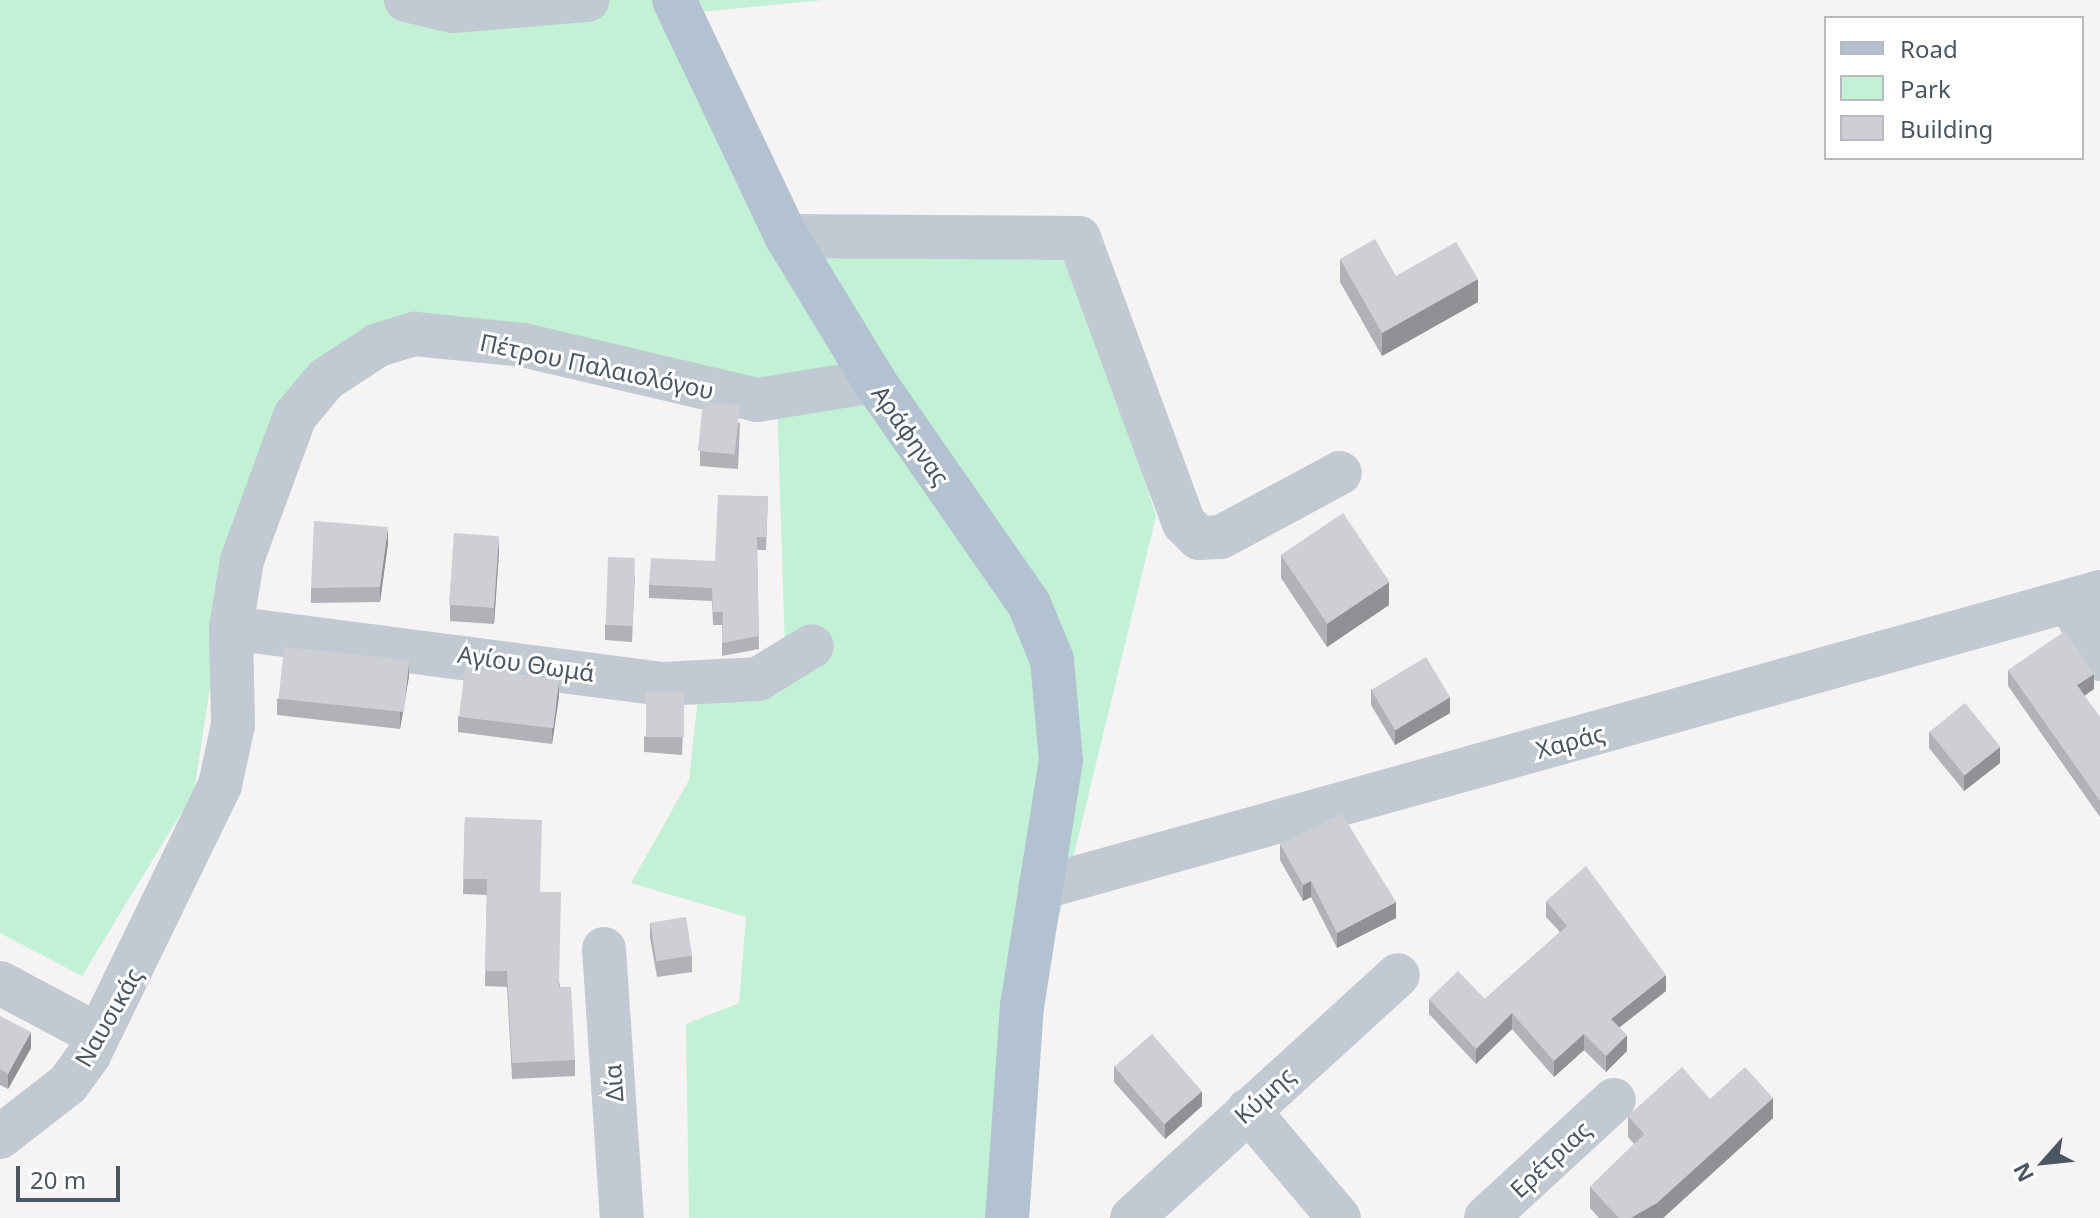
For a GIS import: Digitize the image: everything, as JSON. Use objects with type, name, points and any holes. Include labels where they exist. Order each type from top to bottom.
[{"type":"main road","name":"Αράφηνας","points":[[674,0],[786,236],[874,381],[1029,604],[1046,641],[1061,739],[1022,1005],[1007,1218]]},
{"type":"street","points":[[406,0],[453,11],[571,1]]},
{"type":"street","points":[[786,236],[1079,238],[1184,523],[1199,538],[1221,537],[1340,473]]},
{"type":"street","name":"Πέτρου Παλαιολόγου","points":[[142,958],[229,755],[231,628],[242,560],[295,416],[326,379],[378,345],[444,334],[523,345],[757,400],[874,381]]},
{"type":"street","points":[[2085,598],[2100,659]]},
{"type":"street","name":"Χαράς","points":[[1040,888],[2085,598]]},
{"type":"street","name":"Αγίου Θωμά","points":[[231,628],[662,684],[758,679],[812,646]]},
{"type":"street","name":"Δία","points":[[604,949],[622,1218]]},
{"type":"street","points":[[68,1084],[67,1041],[98,990],[142,958]]},
{"type":"street","name":"Ναυσικάς","points":[[0,1137],[68,1084],[142,958]]},
{"type":"street","name":"Κύμης","points":[[1132,1218],[1398,975]]},
{"type":"street","points":[[0,983],[77,1024]]},
{"type":"street","name":"Ερέτριας","points":[[1486,1218],[1614,1100]]},
{"type":"street","points":[[1248,1110],[1339,1218]]},
{"type":"green space","points":[[0,0],[824,0],[658,16],[775,222],[1068,234],[1156,516],[986,1218],[689,1218],[686,1024],[739,1003],[746,917],[631,883],[689,780],[698,698],[786,681],[777,397],[402,318],[304,389],[228,570],[194,792],[82,976],[0,933]]},
{"type":"building","points":[[1375,239],[1396,276],[1456,242],[1478,279],[1382,333],[1340,259]]},
{"type":"building","points":[[703,402],[740,406],[735,455],[698,451]]},
{"type":"building","points":[[718,495],[768,496],[766,537],[757,537],[759,636],[722,643],[723,612],[713,612],[712,588],[649,585],[651,558],[715,561]]},
{"type":"building","points":[[1343,513],[1389,582],[1327,624],[1281,555]]},
{"type":"building","points":[[314,521],[388,527],[380,587],[311,588]]},
{"type":"building","points":[[454,533],[499,536],[494,608],[449,605]]},
{"type":"building","points":[[608,557],[635,558],[633,626],[606,625]]},
{"type":"building","points":[[2065,631],[2094,674],[2077,685],[2100,717],[2100,801],[2008,670]]},
{"type":"building","points":[[284,647],[409,660],[404,712],[279,699]]},
{"type":"building","points":[[1426,657],[1450,697],[1395,730],[1371,690]]},
{"type":"building","points":[[465,668],[559,680],[553,728],[459,717]]},
{"type":"building","points":[[646,692],[684,692],[684,737],[646,737]]},
{"type":"building","points":[[1965,703],[2000,747],[1964,775],[1929,732]]},
{"type":"building","points":[[1342,814],[1396,902],[1337,933],[1311,881],[1303,885],[1280,844]]},
{"type":"building","points":[[465,817],[542,820],[540,892],[561,892],[559,987],[571,987],[575,1060],[512,1063],[507,971],[485,971],[487,879],[463,879]]},
{"type":"building","points":[[1586,866],[1666,975],[1611,1019],[1627,1035],[1606,1056],[1584,1034],[1554,1061],[1512,1013],[1476,1049],[1429,999],[1458,971],[1485,999],[1567,926],[1546,901]]},
{"type":"building","points":[[686,917],[692,956],[657,961],[650,923]]},
{"type":"building","points":[[0,1016],[31,1032],[8,1074],[0,1069]]},
{"type":"building","points":[[1152,1034],[1202,1091],[1164,1124],[1114,1067]]},
{"type":"building","points":[[1682,1067],[1710,1099],[1745,1067],[1773,1098],[1657,1203],[1631,1218],[1619,1218],[1590,1187],[1644,1134],[1628,1116]]}]
